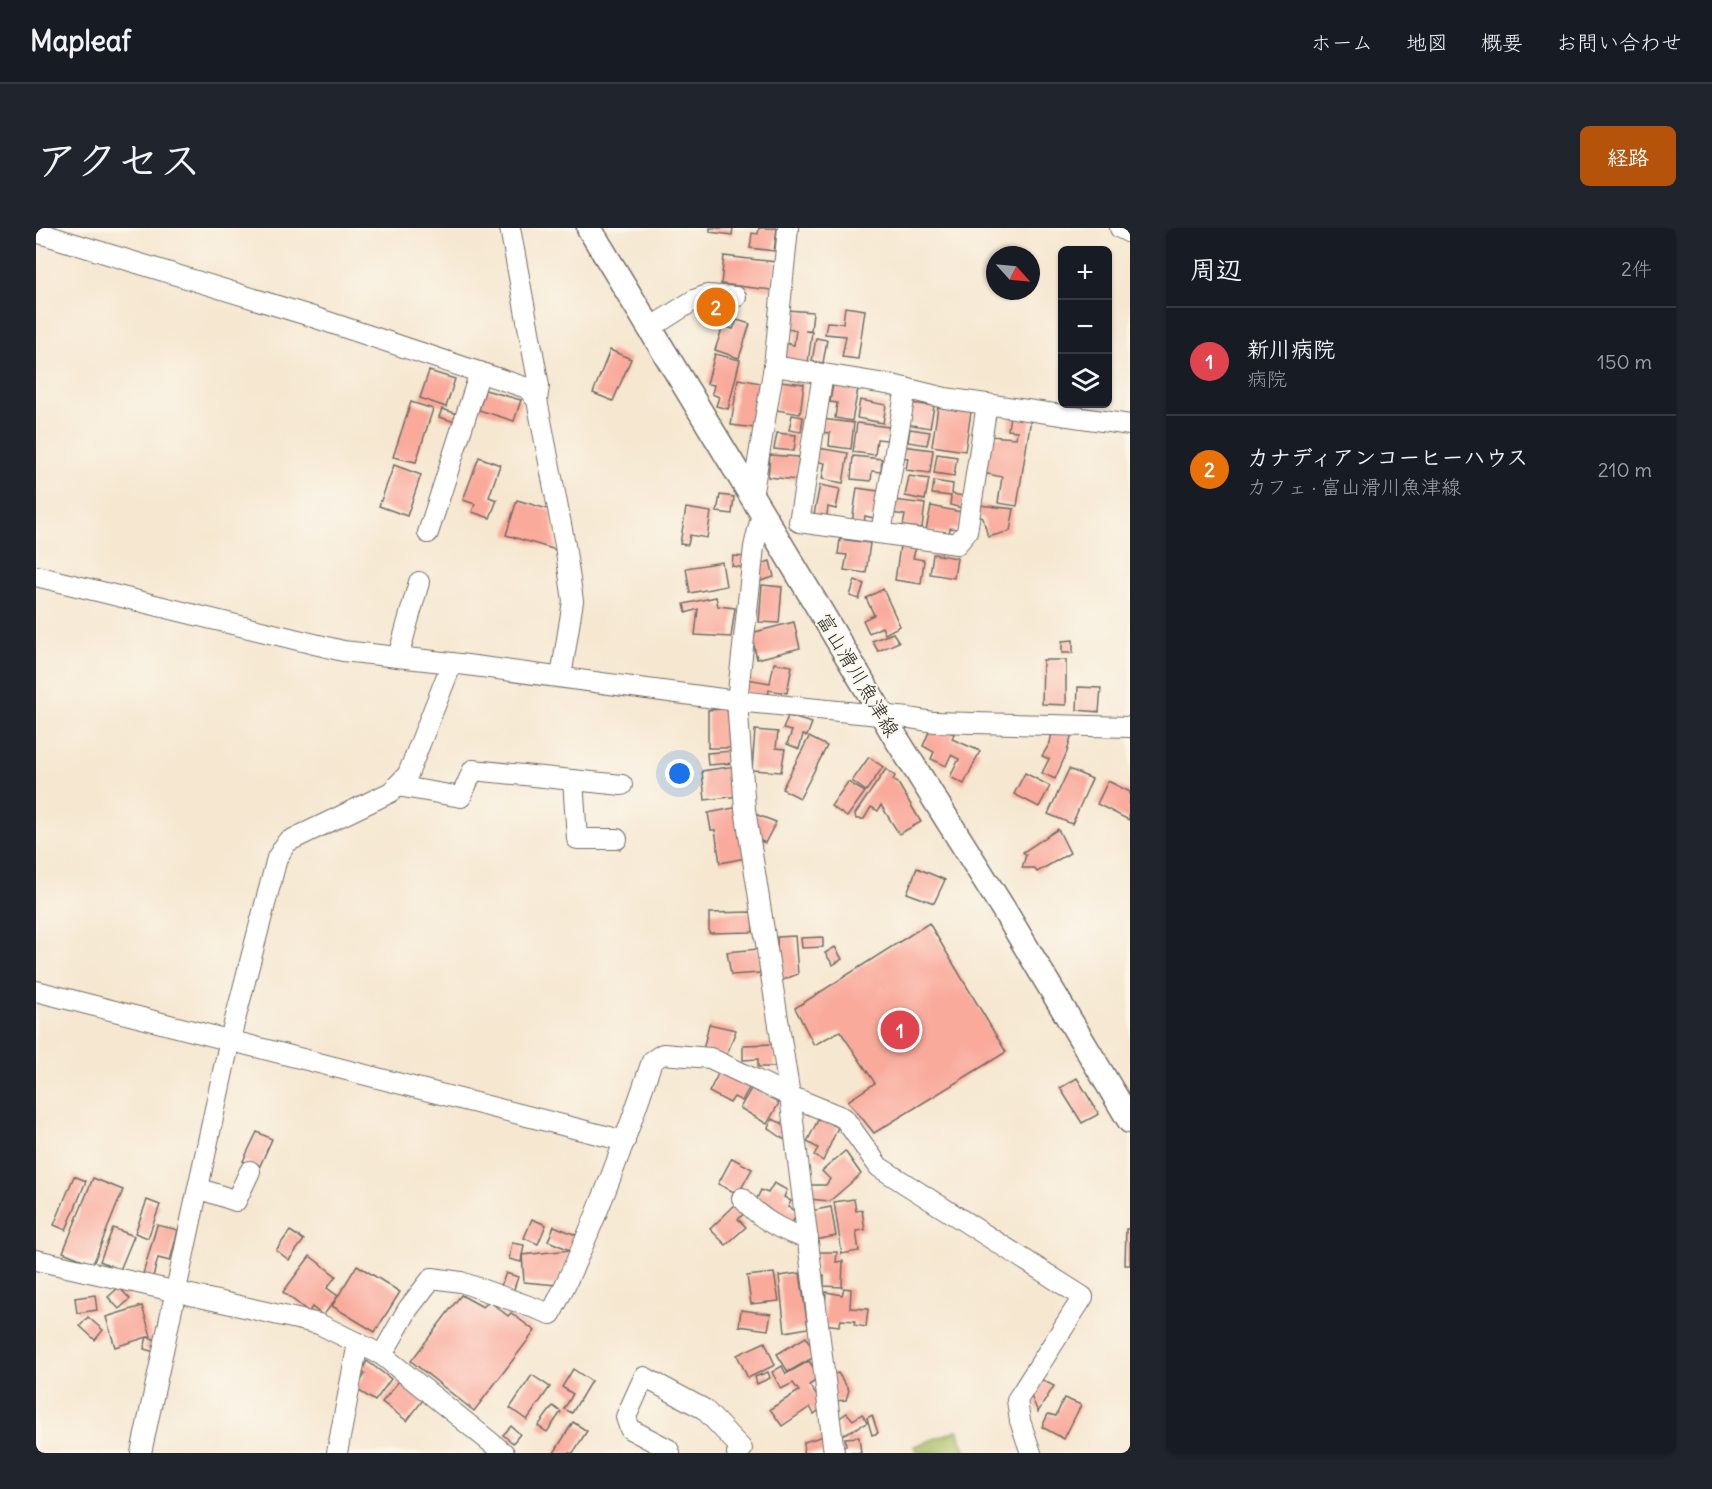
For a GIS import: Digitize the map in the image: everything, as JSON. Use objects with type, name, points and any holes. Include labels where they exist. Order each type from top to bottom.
[{"type":"main road","name":"富山滑川魚津線","points":[[589,228],[882,715],[1010,919],[1130,1121]]},
{"type":"street","points":[[510,228],[539,386],[537,400],[565,545],[573,601],[561,678]]},
{"type":"street","points":[[788,228],[736,701],[745,809],[790,1096],[834,1453]]},
{"type":"street","points":[[1120,228],[1130,233]]},
{"type":"street","points":[[36,232],[307,315],[480,372],[527,388],[537,400]]},
{"type":"street","points":[[650,328],[694,300],[707,295],[736,297]]},
{"type":"street","points":[[774,366],[906,388],[945,398],[1130,425]]},
{"type":"street","points":[[428,533],[480,372]]},
{"type":"street","points":[[823,374],[799,522],[957,544],[967,532],[987,404]]},
{"type":"street","points":[[881,533],[906,388]]},
{"type":"street","points":[[36,576],[343,651],[452,663],[736,701],[934,722],[1130,727]]},
{"type":"street","points":[[398,657],[419,582]]},
{"type":"street","points":[[141,1453],[230,1039],[277,858],[287,842],[391,792],[408,774],[452,663]]},
{"type":"street","points":[[397,786],[461,797],[473,770],[622,785]]},
{"type":"street","points":[[573,780],[576,838],[618,839]]},
{"type":"street","points":[[36,991],[625,1141]]},
{"type":"street","points":[[382,1355],[408,1309],[432,1278],[461,1282],[551,1314],[568,1281],[625,1141],[652,1061],[663,1053],[710,1058],[790,1096],[844,1118],[879,1167],[1083,1297],[1017,1400],[1020,1421],[1031,1453]]},
{"type":"street","points":[[198,1188],[236,1202],[250,1171]]},
{"type":"street","points":[[742,1198],[754,1212],[794,1235],[808,1238]]},
{"type":"street","points":[[36,1260],[319,1324],[382,1355],[504,1453]]},
{"type":"street","points":[[337,1453],[358,1343]]},
{"type":"street","points":[[670,1453],[668,1449],[630,1429],[626,1417],[644,1377],[704,1409],[742,1449],[737,1453]]},
{"type":"green space","points":[[958,1430],[966,1453],[918,1453],[915,1446]]},
{"type":"building","points":[[710,228],[733,228],[732,235],[710,232]]},
{"type":"building","points":[[759,228],[777,228],[774,251],[750,248],[752,233],[758,234]]},
{"type":"building","points":[[724,256],[776,262],[772,290],[721,284]]},
{"type":"building","points":[[730,301],[730,309],[704,311],[703,302]]},
{"type":"building","points":[[845,307],[865,310],[858,359],[842,357],[846,336],[825,334],[827,322],[843,323]]},
{"type":"building","points":[[787,310],[813,312],[811,331],[805,331],[812,332],[808,363],[782,360],[784,343],[794,345],[796,330],[785,329]]},
{"type":"building","points":[[737,320],[750,324],[739,358],[715,350],[723,326],[733,329]]},
{"type":"building","points":[[816,338],[827,340],[823,363],[812,361]]},
{"type":"building","points":[[610,350],[631,359],[613,401],[593,393]]},
{"type":"building","points":[[715,354],[740,360],[728,409],[716,406],[719,397],[712,394],[714,385],[707,384]]},
{"type":"building","points":[[429,371],[455,379],[446,407],[420,398]]},
{"type":"building","points":[[738,379],[761,383],[755,428],[731,425]]},
{"type":"building","points":[[780,381],[804,384],[800,414],[776,410]]},
{"type":"building","points":[[833,384],[858,389],[852,421],[835,418],[837,403],[830,402]]},
{"type":"building","points":[[485,390],[521,400],[514,421],[479,410]]},
{"type":"building","points":[[860,400],[886,405],[883,423],[857,418]]},
{"type":"building","points":[[411,402],[433,409],[416,462],[393,457]]},
{"type":"building","points":[[910,403],[934,406],[930,428],[906,424]]},
{"type":"building","points":[[938,407],[971,412],[965,451],[932,446]]},
{"type":"building","points":[[442,409],[458,414],[455,422],[439,417]]},
{"type":"building","points":[[792,415],[803,417],[801,432],[789,430]]},
{"type":"building","points":[[1010,415],[1031,418],[1017,506],[998,503],[1002,477],[983,473],[989,436],[1016,438],[1017,431],[1008,430]]},
{"type":"building","points":[[821,419],[854,423],[851,449],[829,446],[830,433],[819,432]]},
{"type":"building","points":[[857,423],[889,427],[887,440],[877,439],[875,455],[853,452]]},
{"type":"building","points":[[910,429],[930,432],[927,445],[908,442]]},
{"type":"building","points":[[777,433],[796,435],[794,451],[774,449]]},
{"type":"building","points":[[902,446],[933,450],[930,473],[906,470],[908,458],[900,457]]},
{"type":"building","points":[[818,448],[848,453],[843,483],[822,479],[825,463],[815,461]]},
{"type":"building","points":[[937,454],[957,457],[954,476],[934,473]]},
{"type":"building","points":[[770,455],[799,457],[797,480],[768,477]]},
{"type":"building","points":[[853,456],[882,459],[881,472],[872,471],[871,481],[851,479]]},
{"type":"building","points":[[479,457],[500,465],[489,497],[497,500],[490,518],[472,512],[475,504],[463,500]]},
{"type":"building","points":[[394,465],[421,475],[407,516],[379,506]]},
{"type":"building","points":[[909,476],[929,479],[925,500],[905,496]]},
{"type":"building","points":[[934,481],[953,484],[952,494],[964,496],[962,508],[950,505],[951,496],[932,494]]},
{"type":"building","points":[[820,485],[840,489],[836,509],[828,507],[826,521],[813,519]]},
{"type":"building","points":[[857,488],[878,491],[874,518],[865,516],[864,524],[852,523]]},
{"type":"building","points":[[720,495],[734,497],[732,514],[717,512]]},
{"type":"building","points":[[517,500],[551,510],[556,550],[506,535]]},
{"type":"building","points":[[894,500],[925,504],[922,528],[903,526],[905,515],[892,513]]},
{"type":"building","points":[[979,505],[1014,509],[1010,531],[988,537],[983,518],[976,515]]},
{"type":"building","points":[[931,506],[961,512],[958,529],[950,528],[949,534],[926,530]]},
{"type":"building","points":[[686,508],[711,512],[707,538],[690,535],[688,545],[680,544]]},
{"type":"building","points":[[840,539],[870,543],[866,573],[844,570],[847,555],[838,554]]},
{"type":"building","points":[[900,546],[916,548],[913,558],[924,560],[921,584],[895,580]]},
{"type":"building","points":[[933,554],[957,558],[954,578],[930,574]]},
{"type":"building","points":[[733,556],[746,557],[745,568],[732,566]]},
{"type":"building","points":[[770,561],[774,577],[757,582],[753,566]]},
{"type":"building","points":[[722,562],[726,586],[690,593],[686,568]]},
{"type":"building","points":[[855,580],[864,584],[859,599],[850,596]]},
{"type":"building","points":[[762,585],[782,587],[779,623],[759,622]]},
{"type":"building","points":[[883,589],[900,626],[885,634],[882,627],[869,633],[863,620],[874,615],[866,598]]},
{"type":"building","points":[[716,597],[718,606],[735,608],[731,637],[695,635],[698,609],[686,613],[684,604]]},
{"type":"building","points":[[794,622],[800,648],[757,659],[751,633]]},
{"type":"building","points":[[893,633],[899,642],[878,651],[872,641]]},
{"type":"building","points":[[1073,640],[1073,653],[1062,653],[1062,641]]},
{"type":"building","points":[[1043,660],[1066,660],[1066,705],[1042,704]]},
{"type":"building","points":[[774,663],[792,666],[787,693],[769,690],[768,696],[744,692],[747,679],[770,683]]},
{"type":"building","points":[[1078,687],[1101,688],[1099,712],[1077,710]]},
{"type":"building","points":[[727,709],[733,748],[708,748],[708,710]]},
{"type":"building","points":[[788,716],[812,723],[807,736],[803,735],[799,749],[787,744],[792,731],[783,729]]},
{"type":"building","points":[[931,727],[954,734],[952,739],[980,751],[964,784],[950,777],[959,759],[951,755],[946,766],[931,759],[934,752],[923,746]]},
{"type":"building","points":[[755,730],[778,732],[776,748],[785,749],[781,772],[752,770]]},
{"type":"building","points":[[1052,732],[1072,733],[1067,752],[1055,779],[1042,773],[1049,759],[1042,756],[1050,743]]},
{"type":"building","points":[[809,737],[827,746],[800,798],[782,789]]},
{"type":"building","points":[[733,751],[735,763],[708,765],[707,753]]},
{"type":"building","points":[[869,757],[883,767],[866,791],[852,781]]},
{"type":"building","points":[[735,766],[739,796],[705,800],[702,771]]},
{"type":"building","points":[[886,769],[895,776],[893,780],[898,783],[921,822],[899,834],[881,805],[878,811],[871,807],[864,819],[856,819],[855,814]]},
{"type":"building","points":[[1069,769],[1092,779],[1072,824],[1048,814]]},
{"type":"building","points":[[1025,773],[1050,786],[1039,807],[1014,794]]},
{"type":"building","points":[[1108,781],[1130,792],[1129,820],[1097,804]]},
{"type":"building","points":[[848,782],[865,792],[847,817],[831,806]]},
{"type":"building","points":[[739,807],[746,858],[720,863],[715,830],[711,830],[708,813]]},
{"type":"building","points":[[755,814],[776,822],[765,843],[759,840]]},
{"type":"building","points":[[1058,829],[1070,853],[1037,872],[1034,868],[1022,868],[1026,855],[1023,852]]},
{"type":"building","points":[[917,868],[945,880],[934,903],[907,893]]},
{"type":"building","points":[[752,912],[753,932],[709,933],[709,913]]},
{"type":"building","points":[[929,923],[1006,1052],[874,1133],[848,1101],[875,1083],[840,1031],[814,1045],[795,1008]]},
{"type":"building","points":[[795,936],[798,974],[778,982],[777,937]]},
{"type":"building","points":[[823,937],[823,947],[802,948],[801,938]]},
{"type":"building","points":[[835,947],[842,959],[833,965],[825,953]]},
{"type":"building","points":[[758,949],[760,973],[731,975],[727,952]]},
{"type":"building","points":[[709,1024],[736,1030],[726,1057],[703,1050]]},
{"type":"building","points":[[775,1044],[775,1067],[758,1067],[758,1059],[743,1060],[743,1045]]},
{"type":"building","points":[[720,1070],[750,1086],[742,1101],[734,1097],[730,1103],[709,1092]]},
{"type":"building","points":[[1077,1078],[1099,1114],[1082,1123],[1060,1088]]},
{"type":"building","points":[[752,1087],[779,1103],[767,1124],[740,1108]]},
{"type":"building","points":[[819,1118],[838,1127],[823,1161],[814,1155],[818,1148],[807,1142]]},
{"type":"building","points":[[772,1119],[786,1125],[784,1133],[788,1135],[785,1140],[768,1128]]},
{"type":"building","points":[[257,1132],[272,1139],[259,1168],[243,1161]]},
{"type":"building","points":[[845,1151],[861,1174],[830,1201],[809,1199],[810,1185],[826,1185],[830,1179],[822,1171]]},
{"type":"building","points":[[732,1158],[752,1169],[738,1194],[718,1184]]},
{"type":"building","points":[[74,1176],[86,1181],[66,1230],[54,1225]]},
{"type":"building","points":[[93,1178],[123,1190],[93,1264],[63,1252]]},
{"type":"building","points":[[774,1183],[787,1190],[784,1197],[791,1201],[788,1207],[798,1213],[790,1226],[754,1205],[761,1190],[768,1193]]},
{"type":"building","points":[[854,1199],[856,1211],[862,1210],[865,1230],[856,1231],[859,1251],[842,1254],[834,1202]]},
{"type":"building","points":[[147,1200],[160,1205],[148,1238],[135,1233]]},
{"type":"building","points":[[737,1203],[746,1212],[738,1219],[746,1227],[726,1245],[710,1229]]},
{"type":"building","points":[[831,1207],[836,1236],[815,1240],[810,1211]]},
{"type":"building","points":[[532,1219],[546,1225],[538,1244],[524,1238]]},
{"type":"building","points":[[157,1225],[178,1230],[170,1261],[158,1258],[153,1277],[143,1274]]},
{"type":"building","points":[[554,1226],[576,1235],[570,1250],[548,1241]]},
{"type":"building","points":[[113,1228],[134,1236],[120,1270],[100,1261]]},
{"type":"building","points":[[1126,1229],[1130,1229],[1130,1265],[1125,1265]]},
{"type":"building","points":[[290,1231],[304,1240],[289,1260],[276,1250]]},
{"type":"building","points":[[512,1243],[524,1245],[521,1262],[509,1259]]},
{"type":"building","points":[[570,1250],[557,1285],[524,1282],[522,1255]]},
{"type":"building","points":[[818,1252],[837,1252],[836,1262],[843,1261],[842,1287],[824,1286],[824,1275],[817,1275]]},
{"type":"building","points":[[310,1256],[336,1276],[327,1288],[338,1296],[323,1316],[312,1307],[309,1312],[283,1292]]},
{"type":"building","points":[[357,1265],[400,1292],[375,1332],[332,1306]]},
{"type":"building","points":[[506,1273],[518,1277],[513,1292],[500,1288]]},
{"type":"building","points":[[774,1273],[779,1301],[751,1304],[747,1276]]},
{"type":"building","points":[[800,1273],[808,1328],[785,1332],[779,1276]]},
{"type":"building","points":[[119,1287],[130,1299],[119,1309],[108,1297]]},
{"type":"building","points":[[844,1288],[851,1289],[850,1308],[868,1309],[866,1327],[854,1325],[855,1321],[841,1320],[839,1326],[824,1324],[826,1292],[842,1295]]},
{"type":"building","points":[[95,1295],[97,1310],[77,1313],[75,1298]]},
{"type":"building","points":[[461,1295],[483,1307],[489,1301],[508,1316],[511,1313],[535,1331],[474,1411],[411,1361]]},
{"type":"building","points":[[142,1306],[151,1336],[148,1337],[159,1341],[155,1352],[144,1349],[147,1337],[115,1347],[106,1317]]},
{"type":"building","points":[[741,1310],[771,1314],[768,1330],[739,1326]]},
{"type":"building","points":[[88,1317],[103,1330],[95,1340],[80,1326]]},
{"type":"building","points":[[806,1337],[816,1356],[788,1372],[777,1354]]},
{"type":"building","points":[[765,1342],[775,1365],[748,1378],[737,1355]]},
{"type":"building","points":[[367,1361],[391,1379],[375,1401],[356,1389],[365,1374],[361,1371]]},
{"type":"building","points":[[809,1361],[820,1378],[809,1385],[824,1406],[814,1414],[810,1407],[782,1426],[770,1409],[799,1391],[793,1383],[781,1389],[772,1372],[782,1366],[786,1374]]},
{"type":"building","points":[[573,1369],[591,1381],[572,1413],[564,1409],[573,1394],[562,1387]]},
{"type":"building","points":[[768,1372],[770,1378],[757,1384],[755,1377]]},
{"type":"building","points":[[838,1373],[849,1390],[846,1400],[835,1401],[832,1374]]},
{"type":"building","points":[[532,1375],[550,1387],[527,1420],[510,1408]]},
{"type":"building","points":[[1040,1379],[1054,1386],[1038,1412],[1031,1396]]},
{"type":"building","points":[[399,1381],[423,1400],[407,1421],[382,1402]]},
{"type":"building","points":[[1064,1398],[1081,1405],[1064,1439],[1042,1427],[1048,1414],[1056,1416]]},
{"type":"building","points":[[553,1406],[561,1412],[547,1432],[538,1426]]},
{"type":"building","points":[[847,1413],[853,1420],[862,1414],[867,1423],[842,1435],[838,1419]]},
{"type":"building","points":[[872,1415],[878,1433],[872,1435],[867,1418]]},
{"type":"building","points":[[573,1422],[587,1431],[573,1453],[554,1453]]},
{"type":"building","points":[[511,1426],[520,1434],[513,1443],[503,1435]]},
{"type":"building","points":[[827,1435],[829,1453],[803,1453],[804,1442]]},
{"type":"building","points":[[859,1437],[861,1453],[842,1453],[841,1446],[846,1446],[845,1438]]},
{"type":"place","name":"カナディアンコーヒーハウス","points":[[716,307]]},
{"type":"place","name":"新川病院","points":[[900,1030]]}]
